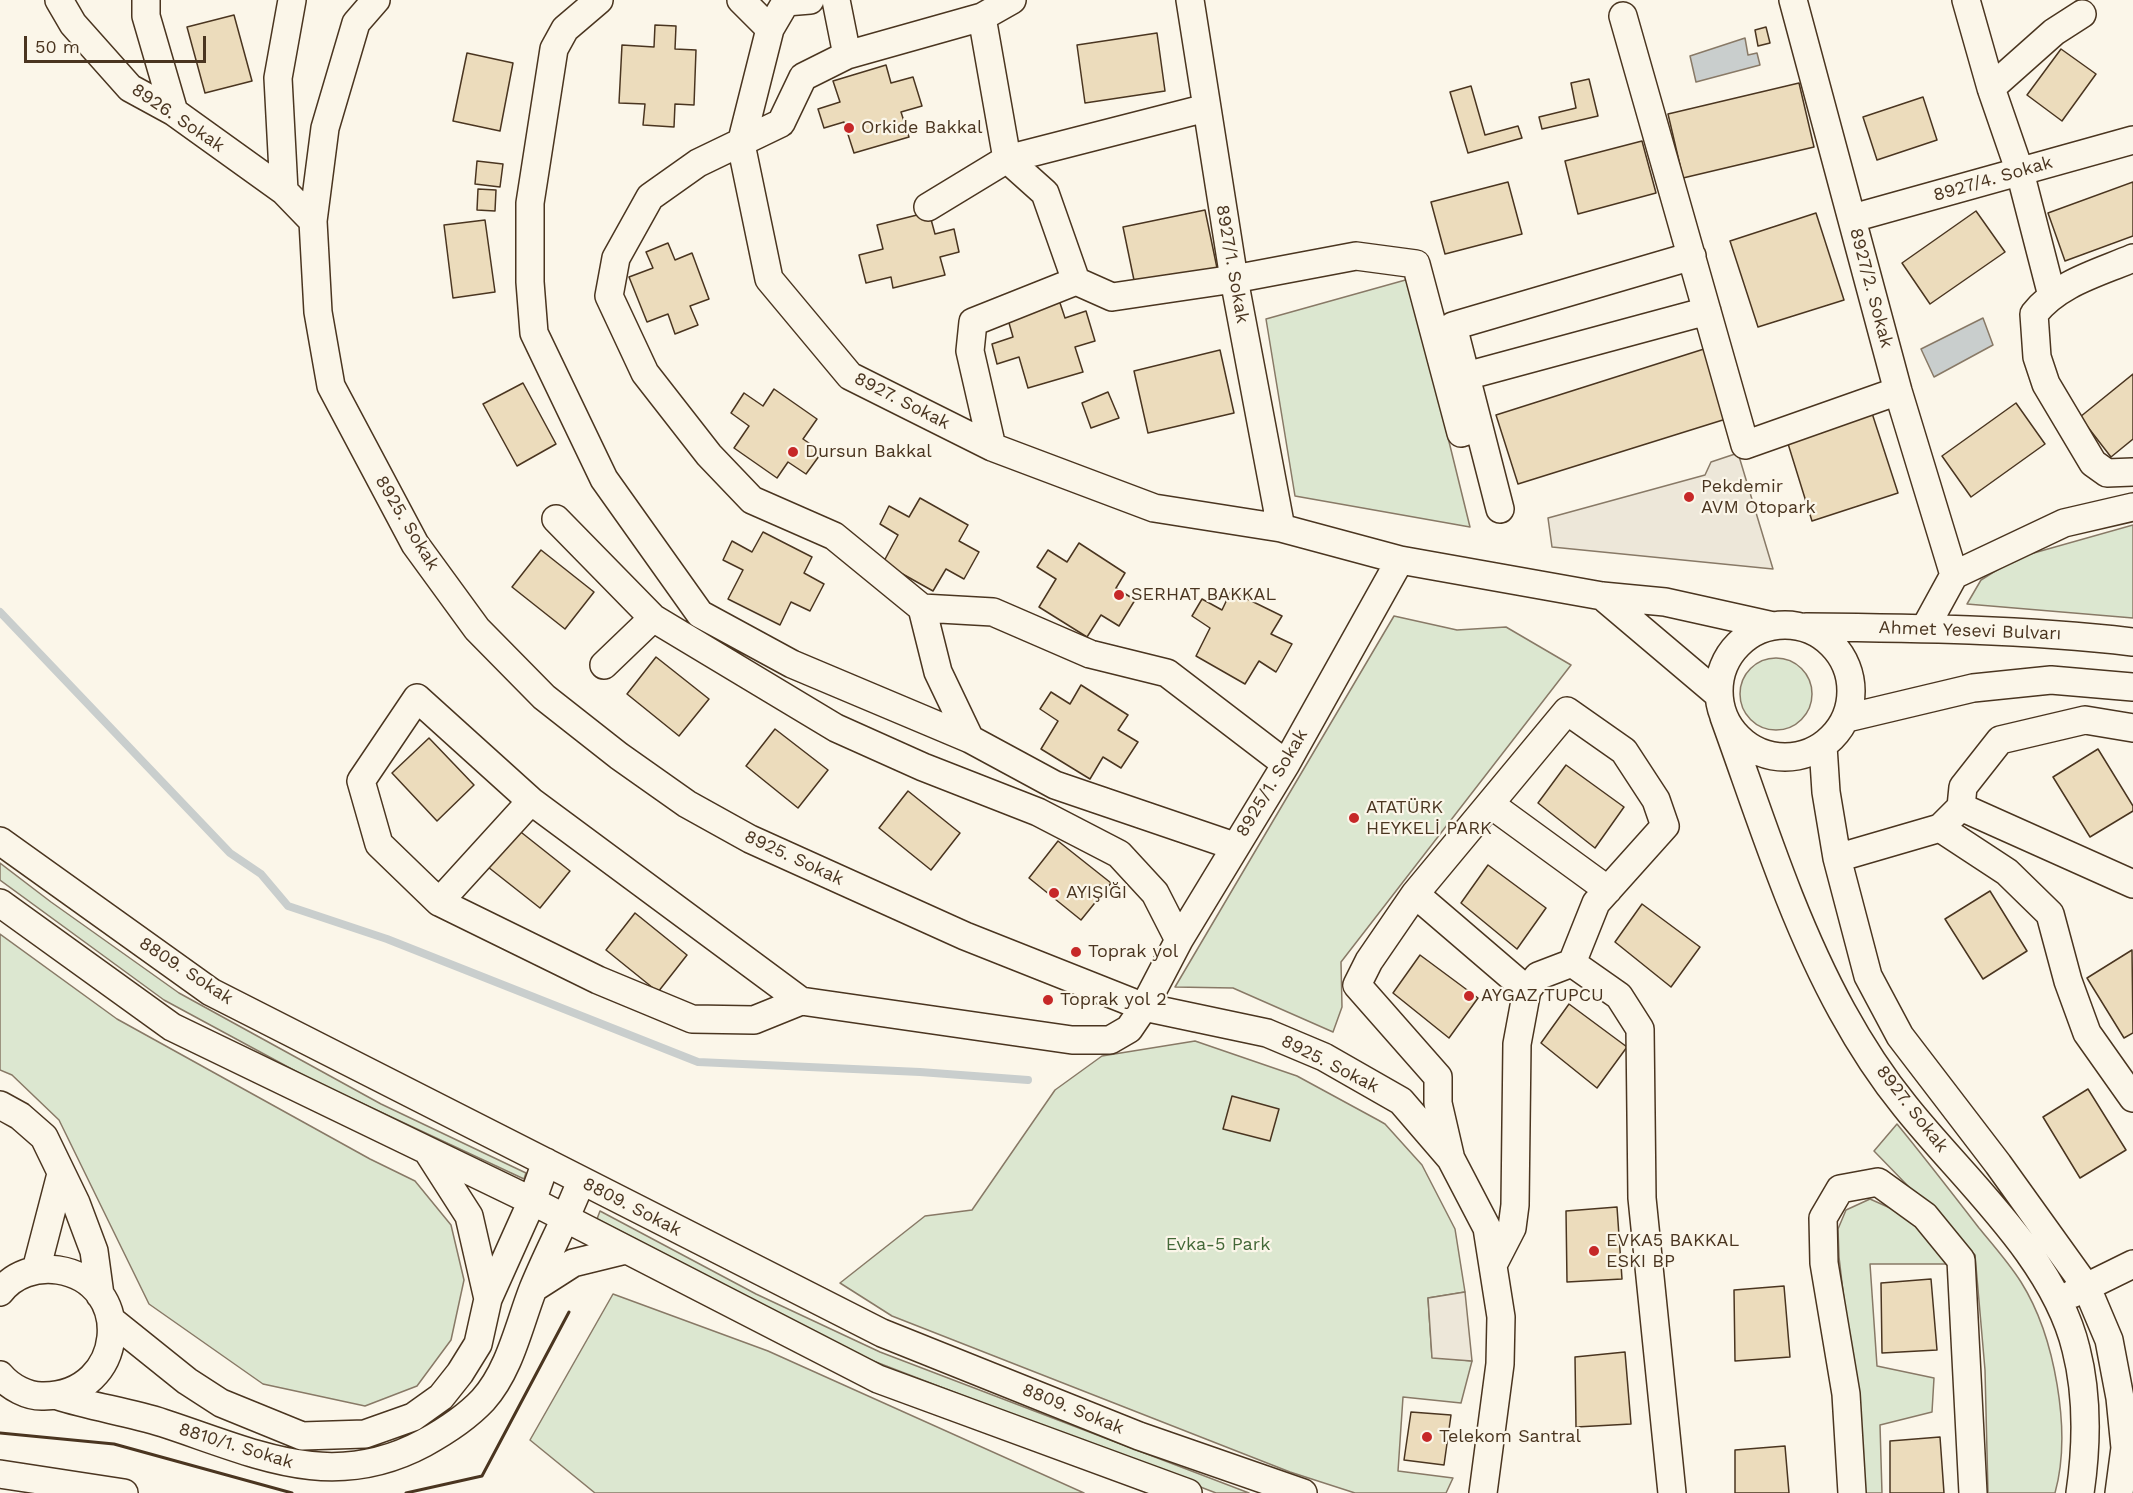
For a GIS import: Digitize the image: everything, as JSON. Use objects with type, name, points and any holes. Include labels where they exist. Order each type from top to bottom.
[{"type":"street","name":"8926. Sokak","points":[[59,0],[73,24],[130,88],[174,112],[284,192],[314,220]]},
{"type":"street","points":[[146,0],[146,16],[174,112]]},
{"type":"street","points":[[284,192],[278,78],[292,0]]},
{"type":"street","name":"8925. Sokak","points":[[376,0],[356,22],[328,118],[314,220],[318,312],[331,386],[415,544],[477,629],[544,697],[619,756],[687,804],[750,839],[965,936],[1144,1007],[1267,1033],[1324,1057],[1401,1101],[1451,1159],[1487,1228],[1501,1317],[1500,1364],[1483,1493]]},
{"type":"street","points":[[599,0],[565,29],[554,49],[530,203],[530,271],[534,333],[604,479],[700,614],[792,664],[970,739],[1055,785],[1234,846]]},
{"type":"street","points":[[741,0],[770,29]]},
{"type":"street","points":[[836,0],[847,55]]},
{"type":"street","points":[[1012,0],[982,17],[847,55],[804,77],[781,123],[698,163],[650,197],[616,258],[609,296],[645,373],[709,454],[752,500],[834,536],[922,608],[993,612],[1090,654],[1167,673],[1286,764]]},
{"type":"street","name":"8927/1. Sokak","points":[[1190,0],[1234,279],[1281,528]]},
{"type":"street","name":"8927/2. Sokak","points":[[1793,0],[1898,391],[1954,575]]},
{"type":"street","points":[[1966,0],[1991,88],[2020,171],[2052,296]]},
{"type":"street","name":"8927. Sokak","points":[[795,1],[770,29],[741,144],[769,279],[850,376],[992,447],[1154,508],[1281,528],[1400,560],[1602,596],[1665,602],[1773,626]]},
{"type":"street","points":[[1991,88],[2054,33],[2082,14]]},
{"type":"street","points":[[1623,16],[1745,445],[1898,391]]},
{"type":"street","points":[[982,17],[1007,159],[1045,193],[1076,281]]},
{"type":"street","points":[[928,207],[1007,159],[1206,108]]},
{"type":"street","name":"8927/4. Sokak","points":[[1853,218],[2133,140]]},
{"type":"street","points":[[992,447],[970,351],[973,322],[1076,281],[1112,297],[1234,279],[1356,256],[1416,264],[1461,433],[1479,427]]},
{"type":"street","points":[[1500,509],[1452,326],[1692,256]]},
{"type":"street","points":[[2133,258],[2061,288],[2034,314],[2037,357],[2046,384],[2093,463],[2107,473],[2133,472]]},
{"type":"street","points":[[1466,376],[1707,311]]},
{"type":"street","points":[[1925,628],[1954,575],[2064,524],[2133,507]]},
{"type":"street","points":[[556,519],[653,618],[836,728],[923,767],[1038,812],[1119,854],[1155,893],[1179,940]]},
{"type":"street","name":"8925/1. Sokak","points":[[801,1001],[1072,1040],[1110,1040],[1129,1029],[1144,1007],[1179,940],[1234,846],[1286,764],[1400,560]]},
{"type":"street","points":[[1602,596],[1721,706],[1735,735],[1752,749],[1773,757],[1795,758],[1816,751],[1834,737],[1847,718],[1852,697],[1850,674],[1841,654],[1825,638],[1806,627],[1784,624],[1773,626],[1744,639],[1730,654],[1721,674],[1721,706]]},
{"type":"street","points":[[922,608],[938,672],[970,739]]},
{"type":"street","points":[[604,665],[653,618]]},
{"type":"street","name":"Ahmet Yesevi Bulvarı","points":[[1806,627],[1925,628],[2061,634],[2133,642]]},
{"type":"street","points":[[1847,718],[1973,688],[2051,680],[2133,687]]},
{"type":"street","points":[[417,698],[531,801],[801,1001],[754,1020],[692,1018],[598,980],[439,902],[379,844],[361,781],[417,698]]},
{"type":"street","name":"8927. Sokak","points":[[1721,706],[1796,913],[1842,1012],[1904,1105],[2025,1248],[2058,1300],[2076,1347],[2084,1394],[2086,1453],[2080,1493]]},
{"type":"street","points":[[1451,1159],[1438,1103],[1438,1077],[1357,985],[1369,961],[1415,894],[1567,711],[1624,751],[1656,800],[1665,826],[1596,903],[1572,963],[1538,976],[1527,990],[1517,1044],[1515,1205],[1512,1228],[1494,1263]]},
{"type":"street","points":[[1837,858],[1940,828],[1961,807],[1963,788],[2000,740],[2085,720],[2133,728]]},
{"type":"street","name":"8927. Sokak","points":[[1823,746],[1826,792],[1837,858],[1868,976],[1900,1036],[1998,1164],[2087,1288],[2109,1340],[2120,1398],[2125,1449],[2119,1493]]},
{"type":"street","points":[[439,902],[531,801]]},
{"type":"street","points":[[1490,804],[1608,890]]},
{"type":"street","points":[[1961,807],[2133,884]]},
{"type":"street","points":[[1940,828],[2007,872],[2050,914],[2068,981],[2087,1033],[2133,1098]]},
{"type":"street","name":"8809. Sokak","points":[[0,841],[211,992],[882,1333],[1139,1436],[1304,1493]]},
{"type":"street","points":[[1415,894],[1527,990]]},
{"type":"street","points":[[0,903],[171,1027],[532,1201],[878,1379],[1188,1493]]},
{"type":"street","points":[[1572,963],[1619,996],[1640,1029],[1642,1198],[1672,1493]]},
{"type":"street","points":[[0,1105],[20,1116],[44,1137],[76,1203],[94,1251],[100,1295],[111,1320],[110,1346],[100,1370],[89,1382],[74,1392],[0,1402]]},
{"type":"street","points":[[428,1152],[469,1216],[488,1299]]},
{"type":"street","name":"8810/1. Sokak","points":[[111,1320],[169,1367],[221,1403],[302,1436],[338,1437],[365,1434],[413,1417],[441,1397],[460,1373],[478,1344],[488,1299],[532,1201],[546,1162]]},
{"type":"street","points":[[14,1278],[47,1235],[61,1174]]},
{"type":"street","name":"8810/1. Sokak","points":[[0,1375],[14,1387],[159,1422],[289,1465],[324,1469],[365,1466],[407,1452],[454,1426],[484,1399],[507,1360],[534,1288],[567,1219],[581,1181]]},
{"type":"street","points":[[1852,1493],[1846,1394],[1824,1263],[1823,1218],[1840,1189],[1878,1182],[1925,1216],[1961,1260],[1973,1493]]},
{"type":"street","points":[[534,1288],[573,1263],[626,1250]]},
{"type":"street","points":[[2058,1300],[2133,1264]]},
{"type":"street","points":[[14,1278],[65,1271],[78,1276],[100,1295]]},
{"type":"street","points":[[0,1474],[124,1493]]},
{"type":"green space","points":[[1409,279],[1470,527],[1295,496],[1266,319]]},
{"type":"green space","points":[[2133,525],[2133,618],[1967,604],[1981,580],[2016,558]]},
{"type":"green space","points":[[1394,616],[1457,630],[1506,627],[1571,665],[1341,962],[1342,1007],[1333,1032],[1233,988],[1175,987]]},
{"type":"green space","points":[[1776,658],[1796,664],[1806,674],[1812,694],[1806,714],[1796,724],[1776,730],[1756,724],[1746,714],[1740,694],[1746,674],[1756,664]]},
{"type":"green space","points":[[0,863],[179,993],[381,1104],[526,1173],[524,1179],[312,1080],[164,1000],[0,880]]},
{"type":"green space","points":[[0,934],[117,1019],[370,1159],[415,1181],[451,1225],[464,1280],[451,1340],[417,1386],[365,1406],[263,1384],[149,1304],[59,1120],[12,1075],[0,1070]]},
{"type":"green space","name":"Evka-5 Park","points":[[1195,1041],[1297,1076],[1378,1120],[1385,1124],[1422,1165],[1455,1229],[1465,1292],[1428,1298],[1432,1357],[1472,1361],[1461,1403],[1403,1397],[1398,1471],[1453,1478],[1446,1493],[1355,1493],[1290,1472],[892,1316],[840,1283],[925,1216],[972,1210],[1055,1090],[1102,1056]]},
{"type":"green space","points":[[1897,1124],[2011,1268],[2033,1304],[2051,1356],[2061,1414],[2060,1469],[2055,1493],[1988,1493],[1985,1370],[1975,1255],[1874,1151]]},
{"type":"green space","points":[[1870,1199],[1908,1216],[1947,1264],[1870,1264],[1877,1366],[1934,1378],[1932,1412],[1880,1425],[1882,1493],[1862,1493],[1856,1403],[1839,1257],[1838,1229],[1846,1210]]},
{"type":"green space","points":[[600,1211],[756,1294],[880,1352],[1249,1493],[1216,1493],[868,1359],[597,1219]]},
{"type":"green space","points":[[613,1294],[768,1351],[1084,1493],[595,1493],[530,1440]]},
{"type":"shaded area","points":[[1745,38],[1748,55],[1757,53],[1760,65],[1696,82],[1690,56]]},
{"type":"shaded area","points":[[1983,318],[1993,345],[1934,377],[1921,349]]},
{"type":"shaded area","name":"Pekdemir AVM Otopark","points":[[1738,453],[1773,569],[1552,547],[1548,518],[1705,475],[1711,462]]},
{"type":"shaded area","points":[[1465,1292],[1472,1361],[1432,1358],[1428,1298]]},
{"type":"building","points":[[234,15],[252,81],[205,93],[187,27]]},
{"type":"building","points":[[655,25],[676,26],[675,49],[696,50],[694,105],[675,104],[674,127],[643,125],[645,104],[619,103],[622,45],[654,47]]},
{"type":"building","points":[[1766,27],[1770,43],[1758,46],[1755,30]]},
{"type":"building","points":[[1157,33],[1165,91],[1085,103],[1077,45]]},
{"type":"building","points":[[2061,49],[2096,74],[2062,121],[2027,95]]},
{"type":"building","points":[[467,53],[513,63],[500,131],[453,121]]},
{"type":"building","points":[[886,65],[891,83],[913,77],[922,106],[901,112],[909,137],[854,153],[844,122],[824,128],[818,109],[840,102],[833,81]]},
{"type":"building","points":[[1589,79],[1598,116],[1542,129],[1539,117],[1576,108],[1571,83]]},
{"type":"building","points":[[1799,83],[1814,147],[1683,178],[1668,114]]},
{"type":"building","points":[[1471,86],[1485,135],[1518,126],[1522,138],[1468,153],[1450,92]]},
{"type":"building","points":[[1923,97],[1937,140],[1877,160],[1863,117]]},
{"type":"building","points":[[1642,141],[1656,193],[1578,214],[1565,161]]},
{"type":"building","points":[[477,161],[503,164],[500,187],[475,184]]},
{"type":"building","points":[[1508,182],[1522,234],[1445,254],[1431,202]]},
{"type":"building","points":[[2133,182],[2133,236],[2065,261],[2048,213]]},
{"type":"building","points":[[478,189],[496,190],[495,211],[477,210]]},
{"type":"building","points":[[1205,210],[1217,268],[1135,285],[1123,227]]},
{"type":"building","points":[[1976,211],[2005,252],[1930,304],[1902,263]]},
{"type":"building","points":[[929,212],[935,234],[954,229],[959,252],[940,257],[945,275],[893,288],[891,277],[866,283],[859,255],[883,249],[877,225]]},
{"type":"building","points":[[1816,213],[1844,300],[1758,327],[1730,241]]},
{"type":"building","points":[[485,220],[495,292],[453,298],[444,225]]},
{"type":"building","points":[[668,243],[675,260],[692,253],[709,299],[690,306],[698,325],[675,334],[668,314],[647,322],[629,277],[653,268],[646,252]]},
{"type":"building","points":[[1059,300],[1065,318],[1086,311],[1095,341],[1075,347],[1083,372],[1028,388],[1019,357],[997,364],[992,344],[1013,337],[1007,316]]},
{"type":"building","points":[[1704,349],[1726,419],[1518,484],[1496,415]]},
{"type":"building","points":[[1220,350],[1234,413],[1148,433],[1134,371]]},
{"type":"building","points":[[2133,374],[2133,439],[2111,457],[2080,417]]},
{"type":"building","points":[[523,383],[556,444],[517,466],[483,404]]},
{"type":"building","points":[[774,389],[817,419],[803,439],[822,452],[806,474],[788,462],[777,478],[734,448],[749,426],[731,413],[744,393],[763,406]]},
{"type":"building","points":[[1108,392],[1119,418],[1091,428],[1082,403]]},
{"type":"building","points":[[2016,403],[2045,444],[1971,497],[1942,456]]},
{"type":"building","points":[[1870,407],[1898,493],[1812,521],[1785,434]]},
{"type":"building","points":[[920,498],[968,525],[959,541],[979,552],[964,579],[946,569],[933,591],[883,563],[898,535],[880,524],[889,506],[909,517]]},
{"type":"building","points":[[763,532],[812,557],[804,573],[824,584],[810,611],[791,602],[780,625],[728,599],[743,570],[723,560],[732,541],[752,552]]},
{"type":"building","points":[[1079,543],[1125,573],[1116,588],[1135,600],[1119,626],[1101,615],[1087,637],[1039,607],[1056,579],[1037,567],[1048,550],[1067,562]]},
{"type":"building","points":[[541,550],[594,592],[565,629],[512,587]]},
{"type":"building","points":[[1231,591],[1282,616],[1271,634],[1292,644],[1276,672],[1259,661],[1245,684],[1196,656],[1210,628],[1192,616],[1202,599],[1222,610]]},
{"type":"building","points":[[656,657],[709,699],[679,736],[627,694]]},
{"type":"building","points":[[1081,685],[1128,715],[1118,730],[1138,742],[1121,768],[1103,757],[1090,779],[1041,749],[1058,721],[1040,709],[1051,692],[1070,704]]},
{"type":"building","points":[[775,729],[828,770],[798,808],[746,766]]},
{"type":"building","points":[[429,738],[474,785],[437,821],[392,773]]},
{"type":"building","points":[[2098,749],[2133,806],[2133,811],[2090,837],[2053,777]]},
{"type":"building","points":[[1566,765],[1624,807],[1595,848],[1538,803]]},
{"type":"building","points":[[908,791],[960,833],[931,870],[879,828]]},
{"type":"building","points":[[517,829],[570,871],[540,908],[488,867]]},
{"type":"building","points":[[1058,841],[1111,883],[1081,920],[1029,878]]},
{"type":"building","points":[[1488,865],[1546,908],[1517,949],[1461,903]]},
{"type":"building","points":[[1990,891],[2027,951],[1983,979],[1945,919]]},
{"type":"building","points":[[1642,904],[1700,947],[1671,987],[1615,942]]},
{"type":"building","points":[[635,913],[687,955],[658,992],[606,950]]},
{"type":"building","points":[[2132,950],[2133,1033],[2124,1038],[2087,978]]},
{"type":"building","points":[[1420,955],[1478,998],[1449,1038],[1393,993]]},
{"type":"building","points":[[1569,1004],[1627,1047],[1597,1088],[1541,1043]]},
{"type":"building","points":[[2088,1089],[2126,1150],[2080,1178],[2043,1117]]},
{"type":"building","points":[[1232,1096],[1279,1109],[1270,1141],[1223,1129]]},
{"type":"building","points":[[1617,1207],[1622,1279],[1567,1282],[1566,1211]]},
{"type":"building","points":[[1931,1279],[1937,1350],[1882,1353],[1881,1283]]},
{"type":"building","points":[[1784,1286],[1790,1357],[1735,1361],[1734,1290]]},
{"type":"building","points":[[1625,1352],[1631,1424],[1576,1427],[1575,1357]]},
{"type":"building","name":"Telekom Santral","points":[[1411,1412],[1451,1415],[1444,1465],[1404,1460]]},
{"type":"building","points":[[1940,1437],[1944,1493],[1890,1493],[1890,1441]]},
{"type":"building","points":[[1785,1446],[1789,1493],[1735,1493],[1735,1450]]},
{"type":"waterway","points":[[0,612],[230,853],[261,874],[288,906],[387,939],[698,1062],[920,1072],[1028,1080]]},
{"type":"wall","points":[[406,1493],[482,1476],[569,1312]]},
{"type":"wall","points":[[0,1433],[114,1444],[292,1493]]},
{"type":"place","name":"Orkide Bakkal","points":[[849,128]]},
{"type":"place","name":"Dursun Bakkal","points":[[793,452]]},
{"type":"place","name":"Pekdemir AVM Otopark","points":[[1689,497]]},
{"type":"place","name":"SERHAT BAKKAL","points":[[1119,595]]},
{"type":"place","name":"ATATÜRK HEYKELİ PARK","points":[[1354,818]]},
{"type":"place","name":"AYIŞIĞI","points":[[1054,893]]},
{"type":"place","name":"Toprak yol","points":[[1076,952]]},
{"type":"place","name":"AYGAZ TUPCU","points":[[1469,996]]},
{"type":"place","name":"Toprak yol 2","points":[[1048,1000]]},
{"type":"place","name":"EVKA5 BAKKAL ESKI BP","points":[[1594,1251]]},
{"type":"place","name":"Telekom Santral","points":[[1427,1437]]}]
